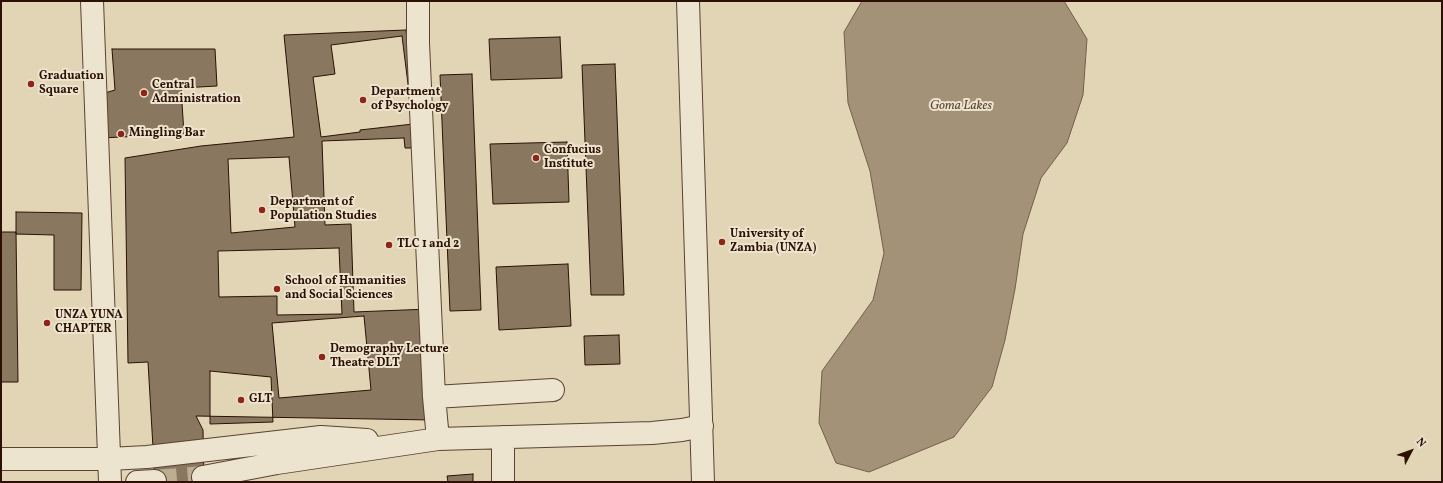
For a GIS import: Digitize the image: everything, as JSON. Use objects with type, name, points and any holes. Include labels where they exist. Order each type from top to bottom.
[{"type":"lane","points":[[92,1],[110,482]]},
{"type":"lane","points":[[418,1],[418,43],[434,396],[438,439]]},
{"type":"lane","points":[[688,1],[703,482]]},
{"type":"lane","points":[[434,396],[553,390]]},
{"type":"lane","points":[[203,477],[277,463],[438,439],[652,433],[702,426]]},
{"type":"lane","points":[[1,459],[109,459],[148,457],[320,437],[409,443]]},
{"type":"lane","points":[[503,437],[503,482]]},
{"type":"water","name":"Goma Lakes","points":[[862,1],[1064,1],[1087,39],[1083,95],[1067,143],[1041,178],[1023,234],[1015,289],[1005,340],[992,387],[954,437],[869,472],[836,463],[819,423],[822,371],[873,300],[884,253],[870,171],[848,103],[844,32]]},
{"type":"building","name":"School of Humanities and Social Sciences","points":[[406,30],[426,216],[432,420],[196,416],[203,430],[204,482],[155,482],[148,362],[128,363],[125,158],[201,146],[294,137],[284,35]]},
{"type":"building","name":"Department of Psychology","points":[[402,36],[413,124],[360,130],[360,132],[321,137],[313,77],[335,74],[331,45]]},
{"type":"building","points":[[560,37],[562,78],[491,80],[489,39]]},
{"type":"building","name":"Central Administration","points":[[112,49],[215,49],[217,86],[181,88],[184,134],[100,138],[98,95],[115,90]]},
{"type":"building","points":[[615,64],[624,295],[591,295],[582,65]]},
{"type":"building","points":[[472,74],[481,310],[450,311],[440,75]]},
{"type":"building","name":"TLC 1 and 2","points":[[404,138],[405,148],[416,148],[429,309],[354,312],[351,224],[325,225],[322,141]]},
{"type":"building","points":[[567,142],[569,202],[493,204],[490,144]]},
{"type":"building","name":"Department of Population Studies","points":[[289,157],[295,227],[231,233],[228,159]]},
{"type":"building","points":[[16,212],[82,213],[81,290],[54,290],[54,235],[16,234]]},
{"type":"building","points":[[1,232],[16,232],[18,382],[1,382]]},
{"type":"building","points":[[339,248],[342,314],[277,315],[277,296],[219,297],[218,251]]},
{"type":"building","points":[[568,264],[571,326],[499,330],[496,267]]},
{"type":"building","name":"Demography Lecture Theatre DLT","points":[[364,316],[371,390],[279,398],[272,323]]},
{"type":"building","points":[[619,335],[620,364],[585,365],[584,336]]},
{"type":"building","name":"GLT","points":[[210,371],[271,377],[273,422],[210,424]]},
{"type":"building","points":[[473,474],[473,482],[448,482],[447,476]]},
{"type":"tunnel","points":[[155,481],[203,477]]},
{"type":"place","name":"Graduation Square","points":[[31,84]]},
{"type":"place","name":"Central Administration","points":[[144,93]]},
{"type":"place","name":"Department of Psychology","points":[[363,100]]},
{"type":"place","name":"Mingling Bar","points":[[121,134]]},
{"type":"place","name":"Confucius Institute","points":[[536,158]]},
{"type":"place","name":"Department of Population Studies","points":[[262,210]]},
{"type":"place","name":"University of Zambia (UNZA)","points":[[722,242]]},
{"type":"place","name":"TLC 1 and 2","points":[[389,245]]},
{"type":"place","name":"School of Humanities and Social Sciences","points":[[277,289]]},
{"type":"place","name":"UNZA YUNA CHAPTER","points":[[47,323]]},
{"type":"place","name":"Demography Lecture Theatre DLT","points":[[322,357]]},
{"type":"place","name":"GLT","points":[[241,400]]}]
